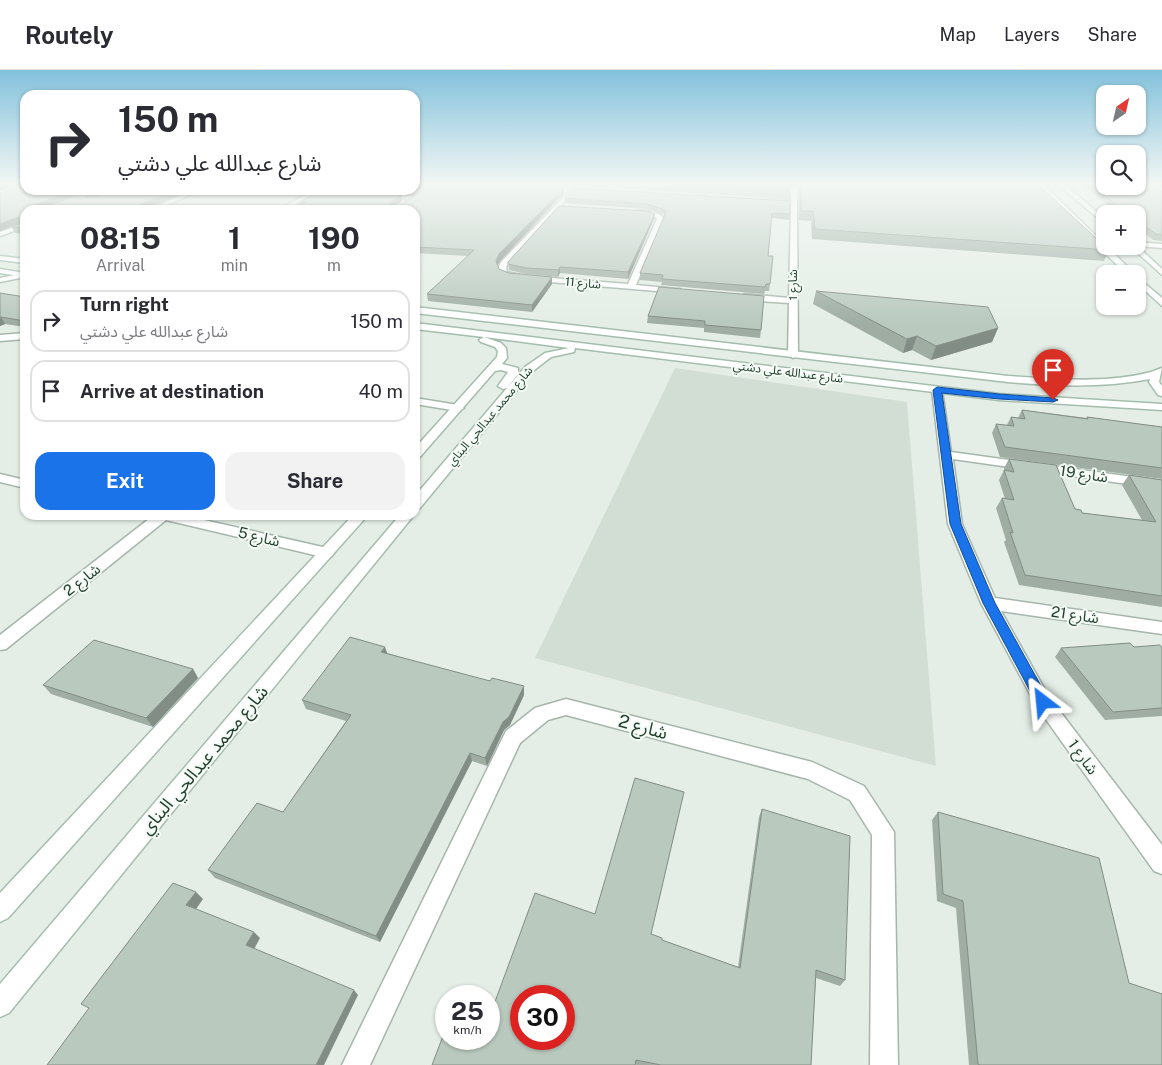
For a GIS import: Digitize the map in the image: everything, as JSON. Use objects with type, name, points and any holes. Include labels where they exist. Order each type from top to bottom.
[{"type":"street","name":"شارع 11","points":[[536,230],[502,268],[510,276],[688,292]]},
{"type":"street","points":[[631,287],[656,230]]},
{"type":"street","name":"شارع 1","points":[[793,355],[794,230]]},
{"type":"street","points":[[1086,230],[1123,265]]},
{"type":"street","points":[[1146,245],[1162,246]]},
{"type":"street","points":[[1143,255],[1162,273]]},
{"type":"street","points":[[0,258],[20,260]]},
{"type":"street","points":[[0,271],[20,274]]},
{"type":"street","points":[[0,280],[20,276]]},
{"type":"street","points":[[1146,288],[1162,303]]},
{"type":"street","points":[[736,296],[793,301]]},
{"type":"street","name":"شارع عبدالله علي دشتي","points":[[420,311],[950,374],[1047,382],[1122,381],[1159,372]]},
{"type":"street","name":"شارع عبدالله علي دشتي","points":[[420,327],[999,397],[1162,407]]},
{"type":"street","name":"شارع محمد عبدالحي البناي","points":[[420,450],[504,355],[501,348],[481,339],[443,330]]},
{"type":"street","points":[[0,338],[20,336]]},
{"type":"street","name":"شارع محمد عبدالحي البناي","points":[[420,499],[533,364],[548,355],[563,350],[610,350]]},
{"type":"street","points":[[420,498],[442,460],[514,372],[504,367],[493,369]]},
{"type":"street","points":[[1159,372],[1154,382],[1162,393]]},
{"type":"street","name":"شارع 1","points":[[937,390],[955,524],[989,603],[1043,702],[1162,863]]},
{"type":"street","points":[[420,402],[458,408]]},
{"type":"street","name":"شارع 19","points":[[947,455],[1162,485]]},
{"type":"street","points":[[0,478],[20,483]]},
{"type":"street","name":"شارع 2","points":[[0,644],[157,520]]},
{"type":"street","name":"شارع 5","points":[[185,520],[327,553]]},
{"type":"street","points":[[0,910],[357,520]]},
{"type":"street","name":"شارع محمد عبدالحي البناي","points":[[0,1004],[403,520]]},
{"type":"street","name":"شارع 21","points":[[989,603],[1162,628]]},
{"type":"street","name":"شارع 2","points":[[356,1065],[513,738],[542,714],[566,707],[812,771],[857,793],[883,832],[884,1065]]},
{"type":"shaded area","points":[[675,368],[907,402],[936,766],[535,658]]},
{"type":"building","points":[[420,230],[522,230],[499,254],[496,261],[499,269],[509,273],[552,277],[532,305],[427,294],[474,250],[420,247]]},
{"type":"building","points":[[537,230],[647,230],[628,272],[560,267],[558,270],[526,268],[508,264]]},
{"type":"building","points":[[658,230],[770,230],[768,256],[773,256],[770,284],[766,284],[765,287],[662,279],[663,275],[640,273]]},
{"type":"building","points":[[835,230],[1088,230],[1096,238],[1096,249]]},
{"type":"building","points":[[1151,230],[1162,230],[1162,235],[1156,234]]},
{"type":"building","points":[[659,287],[764,296],[761,330],[705,325],[705,321],[648,316]]},
{"type":"building","points":[[816,291],[988,307],[998,328],[936,346],[917,336],[907,339]]},
{"type":"building","points":[[0,293],[20,296],[20,320],[0,318]]},
{"type":"building","points":[[1022,410],[1162,427],[1162,468],[1005,447],[996,424],[1014,426],[1011,417],[1025,419]]},
{"type":"building","points":[[1009,459],[1056,465],[1075,509],[1081,510],[1082,513],[1156,522],[1129,475],[1162,480],[1162,596],[1025,575],[1010,532],[1013,533],[1002,498],[1014,500],[1004,470],[1014,472]]},
{"type":"building","points":[[350,637],[385,647],[381,652],[490,681],[492,678],[524,686],[509,717],[503,722],[485,758],[470,753],[376,936],[208,870],[257,803],[283,812],[351,715],[302,700]]},
{"type":"building","points":[[94,640],[193,669],[146,718],[43,685]]},
{"type":"building","points":[[1130,643],[1134,647],[1160,645],[1162,648],[1162,708],[1113,712],[1061,648]]},
{"type":"building","points":[[635,778],[684,792],[651,934],[662,938],[662,940],[740,968],[762,809],[850,836],[845,980],[816,970],[811,1065],[661,1065],[636,1060],[635,1065],[432,1065],[438,1050],[500,1050],[500,988],[535,893],[595,914]]},
{"type":"building","points":[[938,812],[1099,858],[1129,983],[1162,994],[1162,1065],[978,1064],[963,901],[943,894]]},
{"type":"building","points":[[173,883],[196,892],[186,905],[254,932],[246,945],[354,990],[316,1065],[47,1065],[89,1008],[81,1004]]},
{"type":"route","points":[[1043,702],[989,603],[955,524],[937,390],[999,397],[1053,400]]}]
